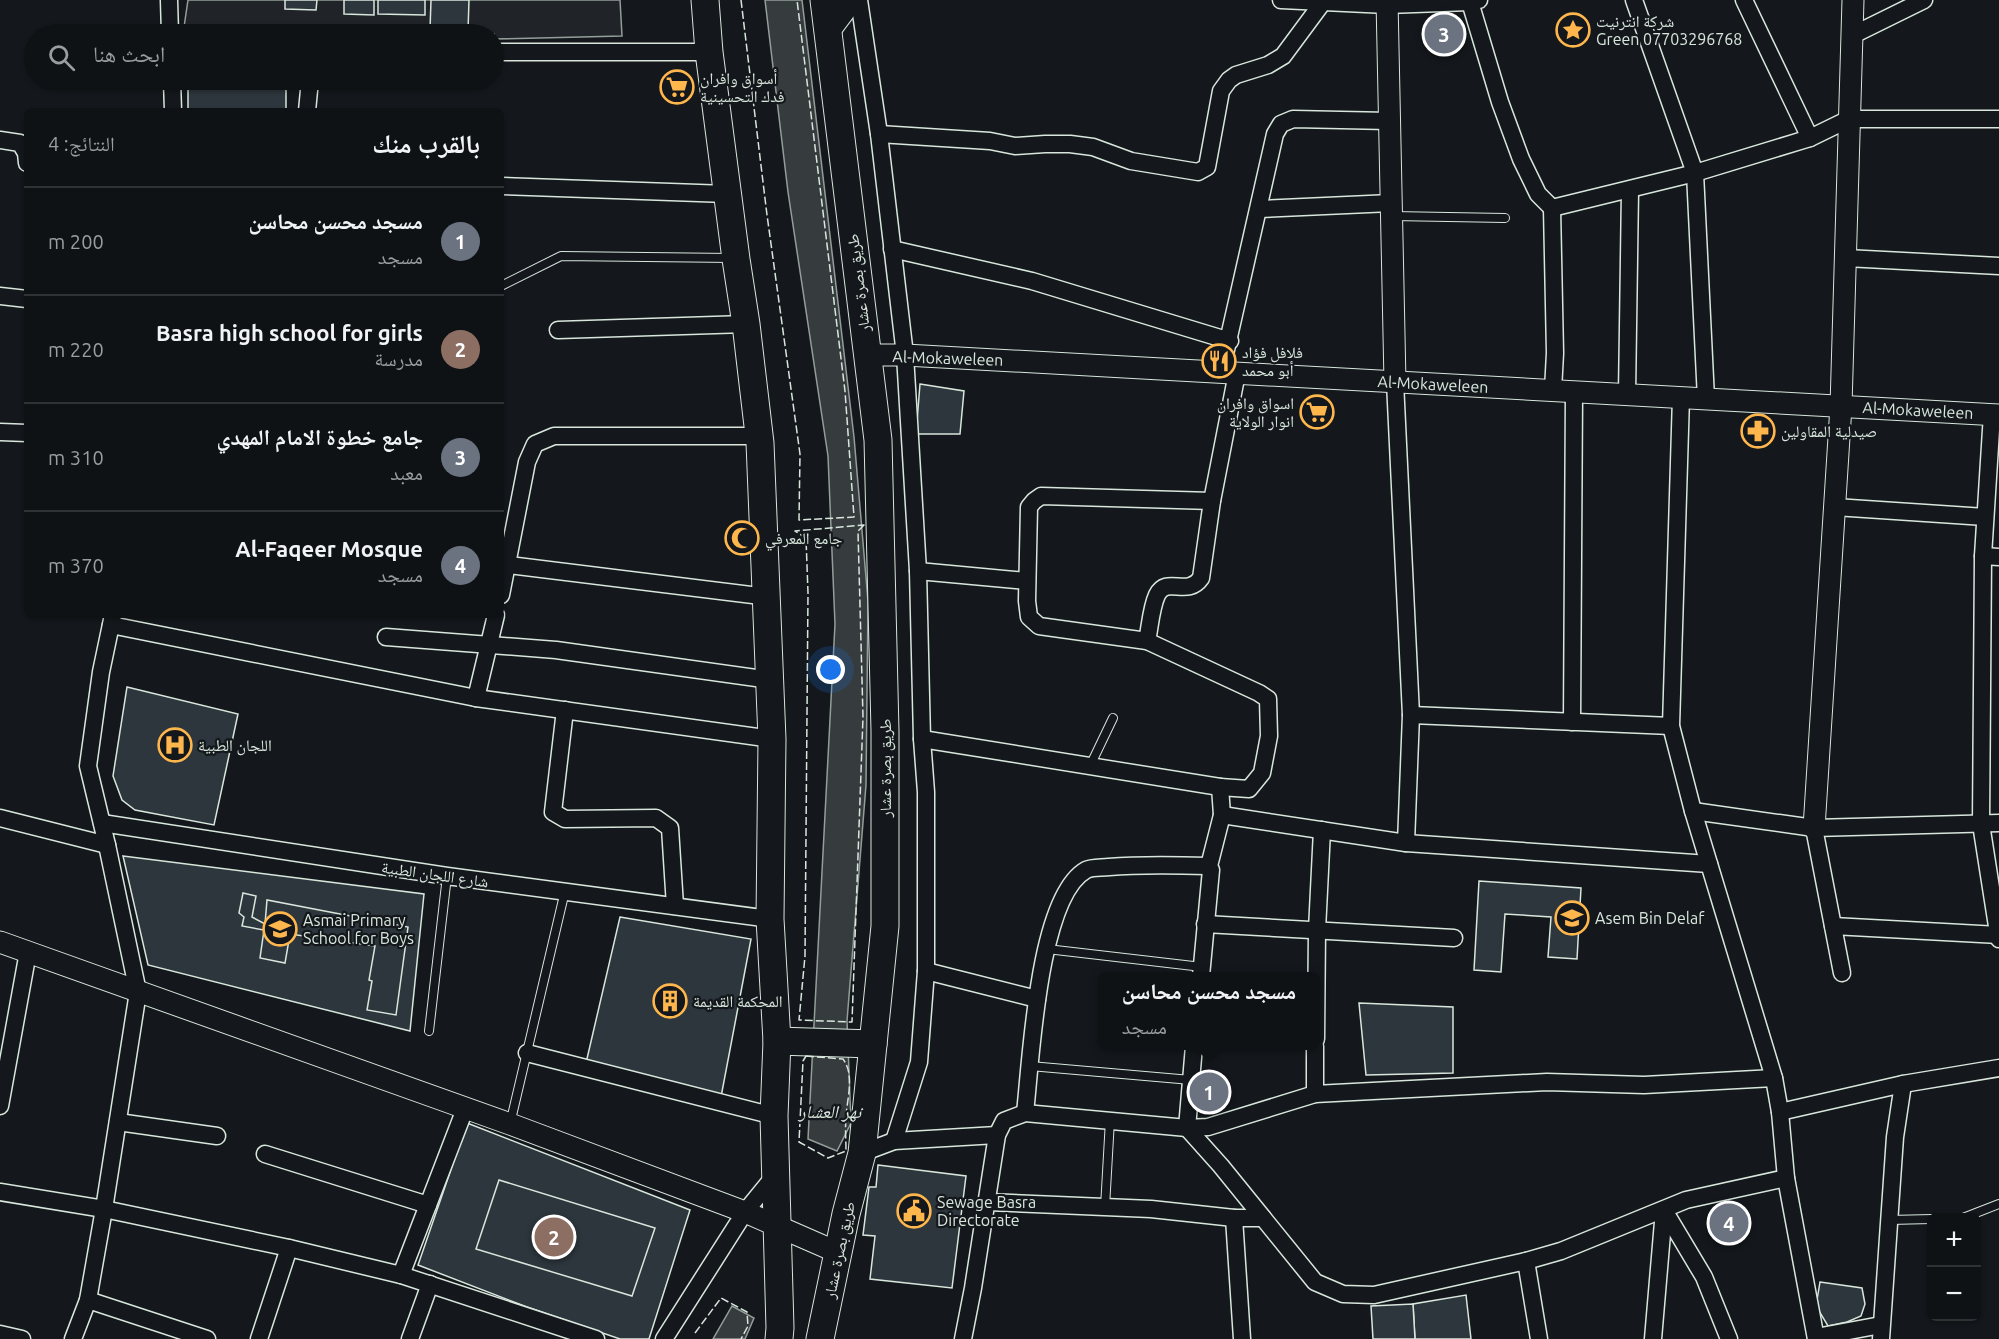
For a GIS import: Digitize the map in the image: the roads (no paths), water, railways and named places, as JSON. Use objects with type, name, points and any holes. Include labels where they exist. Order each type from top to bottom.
[{"type":"main road","points":[[705,0],[709,52],[736,259],[747,324],[760,436],[772,739],[770,919],[786,1042],[774,1116],[777,1174],[777,1335]]},
{"type":"main road","name":"طريق بصرة عشار","points":[[820,1339],[846,1214],[862,1153],[865,1045],[885,926],[885,731],[878,440],[824,0]]},
{"type":"main road","points":[[828,28],[849,0]]},
{"type":"main road","points":[[786,1042],[865,1045]]},
{"type":"street","points":[[169,0],[170,24]]},
{"type":"street","points":[[859,0],[879,134],[905,355],[918,571],[922,740],[926,792],[926,971],[919,1062],[894,1142]]},
{"type":"street","points":[[1281,0],[1387,3],[1475,1],[1500,102],[1521,159],[1538,194],[1552,208],[1555,353],[1553,390]]},
{"type":"street","points":[[1634,0],[1695,173],[1706,399]]},
{"type":"street","points":[[1744,0],[1810,138]]},
{"type":"street","points":[[1842,973],[1814,828],[1841,406],[1853,0]]},
{"type":"street","points":[[1852,35],[1924,0]]},
{"type":"street","points":[[879,134],[990,141],[1015,146],[1070,144],[1092,147],[1131,161],[1198,172],[1207,167],[1221,91],[1228,80],[1236,75],[1268,65],[1283,56],[1323,2]]},
{"type":"street","points":[[1387,3],[1395,382],[1411,715],[1406,843]]},
{"type":"street","points":[[504,52],[709,52]]},
{"type":"street","points":[[172,90],[173,108]]},
{"type":"street","points":[[307,108],[309,90]]},
{"type":"street","points":[[1552,208],[1695,173],[1810,138],[1849,118],[1999,119]]},
{"type":"street","points":[[1148,641],[1157,596],[1162,588],[1169,586],[1189,588],[1196,585],[1201,578],[1229,372],[1230,341],[1275,134],[1281,124],[1293,119],[1389,121]]},
{"type":"street","points":[[0,140],[20,143],[24,150]]},
{"type":"street","points":[[504,186],[727,194]]},
{"type":"street","points":[[1627,394],[1629,190]]},
{"type":"street","points":[[1259,209],[1391,210]]},
{"type":"street","points":[[892,249],[1032,281],[1230,341]]},
{"type":"street","points":[[1846,258],[1999,266]]},
{"type":"street","points":[[0,296],[24,299]]},
{"type":"street","points":[[558,330],[747,324]]},
{"type":"street","name":"Al-Mokaweleen","points":[[867,355],[1229,372],[1995,415]]},
{"type":"street","points":[[1572,722],[1574,392]]},
{"type":"street","points":[[1681,397],[1671,726],[1693,811],[1774,1078],[1780,1112],[1786,1178],[1816,1338],[1881,1332],[1895,1137],[1903,1084]]},
{"type":"street","points":[[1833,926],[1999,937],[1981,824],[1991,556],[1985,517],[1995,415]]},
{"type":"street","points":[[0,432],[24,433]]},
{"type":"street","points":[[760,436],[554,436],[535,444],[527,462],[505,564],[768,597]]},
{"type":"street","points":[[922,740],[1220,787],[1249,789],[1262,773],[1269,736],[1268,699],[1148,641],[1039,626],[1029,617],[1027,581],[1029,507],[1041,496],[1212,501]]},
{"type":"street","points":[[1835,507],[1985,517]]},
{"type":"street","points":[[918,571],[1027,581]]},
{"type":"street","points":[[476,698],[495,618]]},
{"type":"street","points":[[73,1339],[88,1300],[138,992],[88,766],[100,672],[112,620],[476,698],[772,739]]},
{"type":"street","points":[[386,637],[556,650],[770,680]]},
{"type":"street","points":[[565,710],[554,812],[565,819],[656,818],[670,828],[675,906]]},
{"type":"street","points":[[1411,715],[1671,726]]},
{"type":"street","points":[[1201,972],[1211,870],[1209,866],[1222,815],[1220,787]]},
{"type":"street","points":[[1693,811],[1814,828],[1999,823]]},
{"type":"street","points":[[1222,815],[1406,843],[1709,864]]},
{"type":"street","points":[[0,818],[107,845]]},
{"type":"street","name":"شارع اللجان الطبية","points":[[102,823],[447,876],[770,919]]},
{"type":"street","points":[[1317,972],[1322,830]]},
{"type":"street","points":[[1025,1113],[1037,999],[1056,912],[1068,886],[1087,869],[1145,864],[1209,866]]},
{"type":"street","points":[[1205,924],[1454,938]]},
{"type":"street","points":[[0,942],[510,1124],[745,1212],[839,1253]]},
{"type":"street","points":[[0,1106],[28,952]]},
{"type":"street","points":[[926,971],[1037,999]]},
{"type":"street","points":[[1194,1050],[1186,1128],[1221,1166],[1315,1282],[1343,1294],[1374,1295],[1562,1251],[1686,1200],[1786,1178]]},
{"type":"street","points":[[1315,1050],[1315,1094]]},
{"type":"street","points":[[527,1053],[774,1116]]},
{"type":"street","points":[[1780,1112],[1903,1084],[1999,1068]]},
{"type":"street","points":[[963,1339],[997,1135],[1004,1121],[1025,1113],[1186,1128],[1208,1127],[1315,1094],[1547,1082],[1644,1085],[1774,1078]]},
{"type":"street","points":[[401,1275],[465,1109]]},
{"type":"street","points":[[118,1122],[217,1136]]},
{"type":"street","points":[[862,1153],[894,1142],[997,1135]]},
{"type":"street","points":[[265,1154],[428,1205]]},
{"type":"street","points":[[664,1339],[745,1212],[777,1174]]},
{"type":"street","points":[[0,1192],[104,1209],[289,1248],[401,1275],[596,1339]]},
{"type":"street","points":[[987,1202],[1151,1209],[1234,1218],[1263,1218]]},
{"type":"street","points":[[1653,1339],[1664,1210]]},
{"type":"street","points":[[1664,1210],[1704,1276],[1729,1339]]},
{"type":"street","points":[[1234,1218],[1242,1339]]},
{"type":"street","points":[[259,1339],[289,1248]]},
{"type":"street","points":[[1526,1260],[1539,1339]]},
{"type":"street","points":[[410,1339],[430,1284]]},
{"type":"street","points":[[88,1300],[207,1339]]},
{"type":"street","points":[[0,1334],[22,1339]]},
{"type":"lane","points":[[1391,210],[1505,218]]},
{"type":"lane","points":[[504,284],[561,256],[736,259]]},
{"type":"lane","points":[[1090,766],[1113,718]]},
{"type":"lane","points":[[429,1031],[447,876]]},
{"type":"lane","points":[[510,1124],[565,891]]},
{"type":"lane","points":[[1047,949],[1201,972]]},
{"type":"lane","points":[[1030,1066],[1191,1080]]},
{"type":"lane","points":[[1104,1207],[1110,1120]]},
{"type":"lane","points":[[1976,1213],[1999,1204]]},
{"type":"lane","points":[[1889,1220],[1927,1219]]},
{"type":"water","name":"نهر العشار","points":[[765,0],[802,0],[854,437],[868,601],[866,785],[847,1021],[851,1123],[837,1151],[808,1139],[835,624],[828,456],[788,192]]},
{"type":"water","points":[[732,1306],[754,1318],[745,1339],[713,1339]]},
{"type":"place","name":"شركة انترنيت Green 07703296768","points":[[1573,30]]},
{"type":"place","name":"جامع خطوة الامام المهدي","points":[[1444,34]]},
{"type":"place","name":"أسواق وافران فدك التحسينية","points":[[677,87]]},
{"type":"place","name":"فلافل فؤاد أبو محمد","points":[[1219,361]]},
{"type":"place","name":"اسواق وافران انوار الولاية","points":[[1317,412]]},
{"type":"place","name":"صيدلية المقاولين","points":[[1758,431]]},
{"type":"place","name":"جامع المعرفي","points":[[742,538]]},
{"type":"place","name":"اللجان الطبية","points":[[175,745]]},
{"type":"place","name":"Asem Bin Delaf","points":[[1572,918]]},
{"type":"place","name":"Asmai Primary School for Boys","points":[[280,929]]},
{"type":"place","name":"المحكمة القديمة","points":[[670,1001]]},
{"type":"place","name":"مسجد محسن محاسن","points":[[1209,1092]]},
{"type":"place","name":"Sewage Basra Directorate","points":[[914,1211]]},
{"type":"place","name":"Al-Faqeer Mosque","points":[[1729,1223]]},
{"type":"place","name":"Basra high school for girls","points":[[554,1237]]}]
